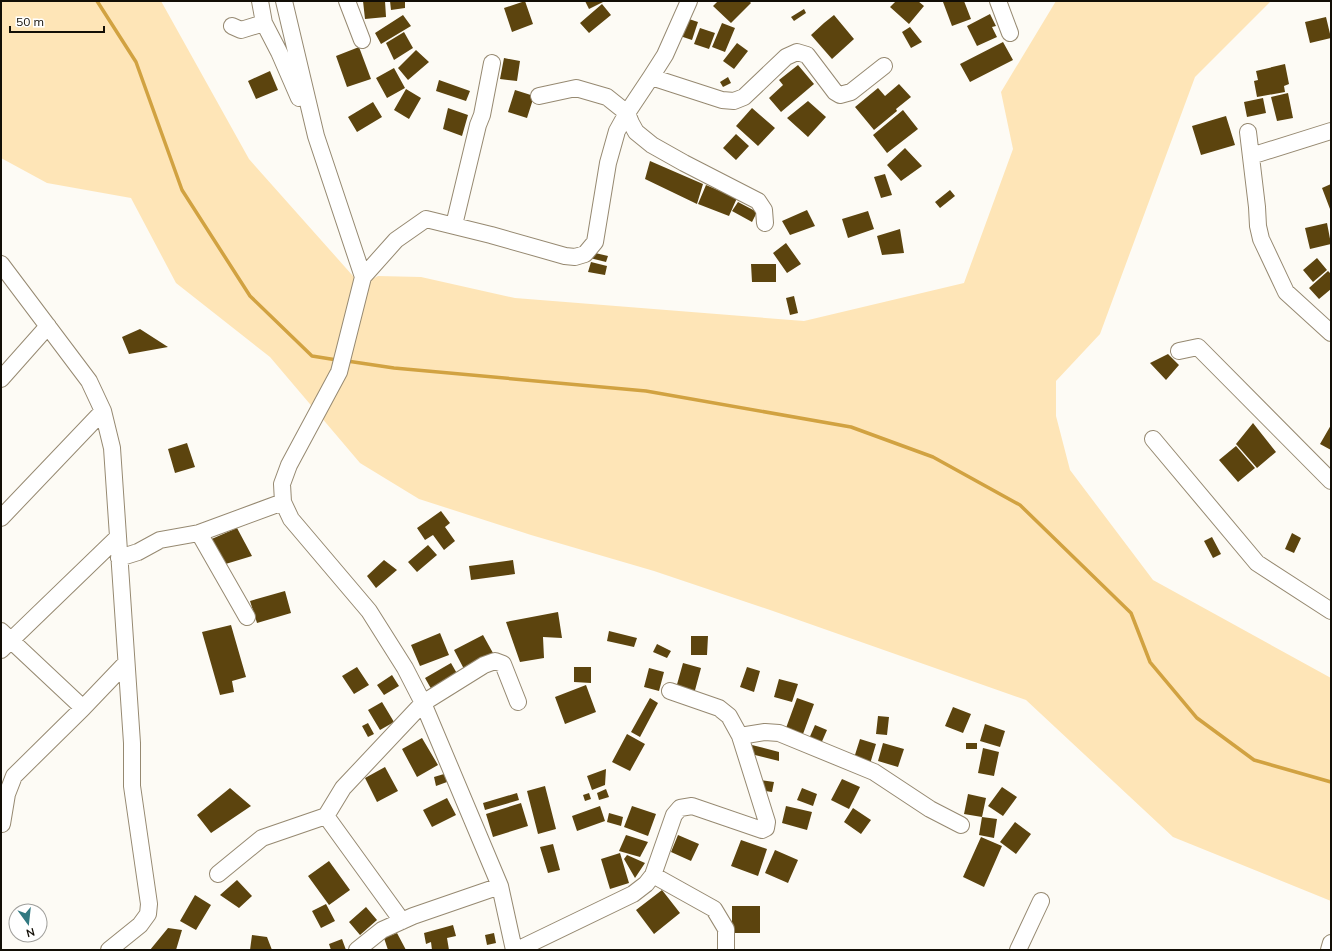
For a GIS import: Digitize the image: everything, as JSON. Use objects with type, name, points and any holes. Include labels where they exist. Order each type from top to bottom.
[{"type":"street","points":[[260,1],[264,23],[279,52],[316,136]]},
{"type":"street","points":[[284,1],[316,136],[363,277]]},
{"type":"street","points":[[347,1],[362,40]]},
{"type":"street","points":[[514,950],[500,886],[424,703],[405,668],[369,611],[291,519],[283,502],[282,484],[289,465],[340,372],[363,277],[396,240],[426,219],[491,235],[565,256],[575,258],[585,254],[595,242],[610,156],[617,131],[665,55],[689,1]]},
{"type":"street","points":[[998,1],[1010,33]]},
{"type":"street","points":[[232,26],[241,30],[264,23]]},
{"type":"street","points":[[651,78],[722,100],[734,101],[744,97],[786,57],[797,52],[807,55],[835,92],[840,95],[851,92],[884,66]]},
{"type":"street","points":[[454,226],[478,125],[482,115],[492,63]]},
{"type":"street","points":[[539,96],[576,88],[607,98],[627,113],[630,123],[636,132],[652,144],[684,163],[758,201],[764,210],[765,223]]},
{"type":"street","points":[[1251,156],[1331,131]]},
{"type":"street","points":[[1248,132],[1258,226],[1261,239],[1286,292],[1331,333]]},
{"type":"street","points":[[1,264],[89,381],[103,412],[112,448],[132,743],[132,786],[149,904],[148,914],[140,925],[109,950]]},
{"type":"street","points":[[1,379],[48,326]]},
{"type":"street","points":[[1179,351],[1198,347],[1331,481]]},
{"type":"street","points":[[1,518],[103,412]]},
{"type":"street","points":[[1153,439],[1257,563],[1331,611]]},
{"type":"street","points":[[120,558],[138,552],[160,540],[199,533],[283,502]]},
{"type":"street","points":[[199,533],[247,617]]},
{"type":"street","points":[[83,708],[4,640],[118,537]]},
{"type":"street","points":[[218,874],[262,838],[326,816],[343,788],[424,703],[484,665],[495,661],[503,664],[518,702]]},
{"type":"street","points":[[2,824],[7,794],[14,776],[126,663]]},
{"type":"street","points":[[517,950],[633,894],[646,884],[653,875],[674,815],[680,808],[692,806],[762,830],[766,828],[767,822],[740,736],[729,716],[719,708],[670,692]]},
{"type":"street","points":[[740,736],[765,732],[779,733],[787,736],[874,772],[930,809],[961,825]]},
{"type":"street","points":[[326,816],[402,922]]},
{"type":"street","points":[[653,875],[714,909],[726,929],[726,950]]},
{"type":"street","points":[[357,950],[382,930],[413,916],[500,886]]},
{"type":"street","points":[[1018,950],[1041,901]]},
{"type":"street","points":[[1329,950],[1331,943]]},
{"type":"shaded area","points":[[1,1],[161,1],[249,159],[361,285],[378,276],[421,277],[515,298],[804,321],[964,283],[1013,149],[1001,92],[1056,1],[1271,1],[1195,77],[1100,334],[1056,381],[1056,416],[1070,470],[1153,580],[1331,678],[1331,901],[1173,837],[1026,700],[654,571],[531,535],[419,499],[360,463],[270,357],[176,283],[131,198],[47,183],[1,158]]},
{"type":"building","points":[[363,1],[385,1],[386,17],[365,19]]},
{"type":"building","points":[[390,1],[405,1],[405,8],[391,10]]},
{"type":"building","points":[[525,1],[533,24],[512,32],[504,8]]},
{"type":"building","points":[[585,1],[605,1],[589,9]]},
{"type":"building","points":[[718,1],[749,1],[751,3],[731,23],[713,6]]},
{"type":"building","points":[[896,1],[918,1],[924,6],[909,24],[890,7]]},
{"type":"building","points":[[964,1],[971,19],[952,26],[943,2]]},
{"type":"building","points":[[602,4],[611,15],[589,33],[580,23]]},
{"type":"building","points":[[804,9],[806,13],[794,21],[791,17]]},
{"type":"building","points":[[990,14],[996,26],[992,27],[997,37],[977,46],[967,26]]},
{"type":"building","points":[[403,15],[411,26],[381,44],[375,33]]},
{"type":"building","points":[[834,15],[854,39],[832,59],[811,35]]},
{"type":"building","points":[[683,17],[698,22],[692,40],[677,35]]},
{"type":"building","points":[[1326,17],[1331,38],[1310,43],[1305,22]]},
{"type":"building","points":[[722,23],[735,28],[725,52],[712,47]]},
{"type":"building","points":[[910,27],[922,42],[911,48],[902,32]]},
{"type":"building","points":[[700,28],[715,33],[709,49],[694,44]]},
{"type":"building","points":[[404,32],[413,48],[394,60],[386,43]]},
{"type":"building","points":[[1003,42],[1013,60],[970,82],[960,64]]},
{"type":"building","points":[[737,43],[748,51],[734,69],[723,61]]},
{"type":"building","points":[[359,47],[371,79],[347,87],[336,56]]},
{"type":"building","points":[[416,50],[429,62],[408,80],[398,68]]},
{"type":"building","points":[[504,58],[520,61],[517,81],[500,79]]},
{"type":"building","points":[[1285,64],[1289,84],[1284,86],[1285,92],[1257,97],[1254,81],[1258,80],[1256,71]]},
{"type":"building","points":[[798,65],[814,84],[781,112],[769,98],[783,85],[779,80]]},
{"type":"building","points":[[394,68],[405,88],[387,98],[376,78]]},
{"type":"building","points":[[270,71],[278,90],[256,99],[248,81]]},
{"type":"building","points":[[728,77],[731,83],[723,87],[720,82]]},
{"type":"building","points":[[439,80],[470,91],[466,101],[436,91]]},
{"type":"building","points":[[899,84],[911,97],[874,130],[855,107],[878,88],[885,96]]},
{"type":"building","points":[[406,89],[421,98],[409,119],[394,110]]},
{"type":"building","points":[[515,90],[534,96],[527,118],[508,112]]},
{"type":"building","points":[[1288,93],[1293,118],[1277,121],[1271,97]]},
{"type":"building","points":[[1263,98],[1266,113],[1247,117],[1244,102]]},
{"type":"building","points":[[808,101],[826,117],[808,137],[787,118]]},
{"type":"building","points":[[373,102],[382,117],[357,132],[348,117]]},
{"type":"building","points":[[448,108],[468,115],[462,136],[443,129]]},
{"type":"building","points":[[752,108],[775,128],[758,146],[736,126]]},
{"type":"building","points":[[903,110],[918,129],[887,153],[873,135]]},
{"type":"building","points":[[1226,116],[1235,145],[1201,155],[1192,126]]},
{"type":"building","points":[[736,134],[749,146],[736,160],[723,148]]},
{"type":"building","points":[[905,148],[922,166],[901,181],[887,165]]},
{"type":"building","points":[[650,161],[703,184],[697,204],[645,179]]},
{"type":"building","points":[[885,174],[892,195],[881,198],[874,177]]},
{"type":"building","points":[[1331,184],[1331,208],[1330,209],[1322,188]]},
{"type":"building","points":[[706,185],[737,198],[729,216],[698,204]]},
{"type":"building","points":[[950,190],[955,196],[940,208],[935,202]]},
{"type":"building","points":[[738,202],[757,212],[752,222],[732,211]]},
{"type":"building","points":[[807,210],[815,226],[790,235],[782,221]]},
{"type":"building","points":[[868,211],[874,229],[848,238],[842,219]]},
{"type":"building","points":[[1327,223],[1331,244],[1310,249],[1305,228]]},
{"type":"building","points":[[900,229],[904,253],[882,255],[877,236]]},
{"type":"building","points":[[786,243],[801,264],[787,273],[773,253]]},
{"type":"building","points":[[591,252],[608,256],[606,262],[590,258]]},
{"type":"building","points":[[1317,258],[1327,270],[1313,282],[1303,270]]},
{"type":"building","points":[[591,262],[607,266],[605,275],[588,272]]},
{"type":"building","points":[[751,264],[776,264],[776,282],[752,282]]},
{"type":"building","points":[[1328,271],[1331,274],[1331,289],[1319,299],[1309,288]]},
{"type":"building","points":[[794,296],[798,313],[790,315],[786,298]]},
{"type":"building","points":[[140,329],[168,347],[129,354],[122,337]]},
{"type":"building","points":[[1168,354],[1179,365],[1166,380],[1150,363]]},
{"type":"building","points":[[1253,423],[1276,452],[1257,468],[1236,444]]},
{"type":"building","points":[[1331,425],[1331,450],[1320,444]]},
{"type":"building","points":[[187,443],[195,467],[175,473],[168,449]]},
{"type":"building","points":[[1236,446],[1255,468],[1238,482],[1219,460]]},
{"type":"building","points":[[441,511],[450,523],[445,527],[455,541],[444,550],[433,535],[425,540],[417,528]]},
{"type":"building","points":[[237,528],[252,556],[219,566],[207,541]]},
{"type":"building","points":[[1292,533],[1301,538],[1294,553],[1285,549]]},
{"type":"building","points":[[1212,537],[1221,554],[1213,558],[1204,541]]},
{"type":"building","points":[[428,545],[437,555],[417,572],[408,562]]},
{"type":"building","points":[[384,560],[397,570],[376,588],[367,576]]},
{"type":"building","points":[[513,560],[515,574],[471,580],[469,566]]},
{"type":"building","points":[[285,591],[291,613],[257,623],[250,601]]},
{"type":"building","points":[[558,612],[562,638],[543,637],[544,658],[520,662],[506,622]]},
{"type":"building","points":[[231,625],[246,677],[232,681],[234,692],[220,695],[202,632]]},
{"type":"building","points":[[609,631],[637,638],[634,647],[607,641]]},
{"type":"building","points":[[440,633],[449,655],[420,666],[411,645]]},
{"type":"building","points":[[483,635],[493,653],[464,669],[454,650]]},
{"type":"building","points":[[691,636],[708,636],[707,655],[691,655]]},
{"type":"building","points":[[657,644],[671,651],[667,658],[653,652]]},
{"type":"building","points":[[451,663],[459,677],[433,692],[425,678]]},
{"type":"building","points":[[683,663],[701,668],[694,694],[676,688]]},
{"type":"building","points":[[357,667],[369,685],[354,694],[342,676]]},
{"type":"building","points":[[574,667],[591,667],[591,683],[574,682]]},
{"type":"building","points":[[747,667],[760,671],[754,692],[740,687]]},
{"type":"building","points":[[649,668],[664,672],[659,691],[644,687]]},
{"type":"building","points":[[392,675],[399,686],[384,695],[377,685]]},
{"type":"building","points":[[779,679],[798,684],[792,702],[774,697]]},
{"type":"building","points":[[586,685],[596,712],[565,724],[555,697]]},
{"type":"building","points":[[650,698],[658,703],[640,737],[631,732]]},
{"type":"building","points":[[797,698],[814,704],[803,734],[786,728]]},
{"type":"building","points":[[382,702],[394,722],[380,730],[368,710]]},
{"type":"building","points":[[953,707],[971,714],[963,733],[945,726]]},
{"type":"building","points":[[878,716],[889,717],[887,735],[876,734]]},
{"type":"building","points":[[368,723],[374,734],[368,737],[362,726]]},
{"type":"building","points":[[985,724],[1005,731],[1000,747],[980,741]]},
{"type":"building","points":[[815,725],[827,730],[820,746],[808,741]]},
{"type":"building","points":[[627,734],[645,744],[630,771],[612,762]]},
{"type":"building","points":[[422,738],[438,765],[417,777],[402,749]]},
{"type":"building","points":[[860,739],[876,744],[870,764],[854,758]]},
{"type":"building","points":[[883,743],[904,749],[898,767],[878,761]]},
{"type":"building","points":[[966,743],[977,743],[977,749],[966,749]]},
{"type":"building","points":[[752,745],[779,752],[779,761],[751,754]]},
{"type":"building","points":[[983,748],[999,752],[994,776],[978,773]]},
{"type":"building","points":[[385,767],[398,791],[377,802],[365,778]]},
{"type":"building","points":[[606,769],[605,785],[592,790],[587,776]]},
{"type":"building","points":[[444,774],[447,782],[436,786],[434,777]]},
{"type":"building","points":[[842,779],[860,787],[849,809],[831,800]]},
{"type":"building","points":[[761,780],[774,782],[772,792],[759,790]]},
{"type":"building","points":[[545,786],[556,829],[538,834],[527,791]]},
{"type":"building","points":[[1002,787],[1017,797],[1003,816],[988,806]]},
{"type":"building","points":[[230,788],[251,806],[211,833],[197,815]]},
{"type":"building","points":[[802,788],[817,794],[813,806],[797,800]]},
{"type":"building","points":[[606,789],[609,797],[599,800],[597,793]]},
{"type":"building","points":[[517,793],[519,800],[485,810],[483,803]]},
{"type":"building","points":[[589,793],[591,799],[585,801],[583,795]]},
{"type":"building","points":[[968,794],[986,798],[982,817],[964,814]]},
{"type":"building","points":[[447,798],[456,815],[432,827],[423,810]]},
{"type":"building","points":[[521,803],[528,826],[493,837],[486,814]]},
{"type":"building","points":[[600,806],[605,821],[577,831],[572,816]]},
{"type":"building","points":[[632,806],[656,814],[648,836],[624,827]]},
{"type":"building","points":[[786,806],[812,812],[807,830],[782,823]]},
{"type":"building","points":[[853,808],[871,820],[861,834],[844,822]]},
{"type":"building","points":[[609,813],[623,817],[621,826],[607,822]]},
{"type":"building","points":[[982,817],[997,819],[994,838],[979,835]]},
{"type":"building","points":[[1015,822],[1031,834],[1016,854],[1000,842]]},
{"type":"building","points":[[626,835],[648,842],[640,857],[619,851]]},
{"type":"building","points":[[678,835],[699,844],[691,861],[671,852]]},
{"type":"building","points":[[981,837],[1002,846],[984,887],[963,877]]},
{"type":"building","points":[[741,840],[767,849],[758,876],[731,866]]},
{"type":"building","points":[[553,844],[560,870],[548,873],[540,847]]},
{"type":"building","points":[[775,850],[798,860],[788,883],[765,873]]},
{"type":"building","points":[[620,853],[629,883],[610,889],[601,859]]},
{"type":"building","points":[[627,855],[645,863],[635,878],[624,859]]},
{"type":"building","points":[[329,861],[350,890],[329,905],[308,876]]},
{"type":"building","points":[[237,880],[252,896],[239,908],[220,895]]},
{"type":"building","points":[[662,890],[680,913],[654,934],[636,910]]},
{"type":"building","points":[[195,895],[211,905],[196,930],[180,921]]},
{"type":"building","points":[[326,904],[335,921],[321,928],[312,911]]},
{"type":"building","points":[[732,906],[760,906],[760,933],[732,933]]},
{"type":"building","points":[[366,907],[377,920],[360,935],[349,922]]},
{"type":"building","points":[[453,925],[456,936],[447,938],[449,950],[432,950],[431,942],[426,944],[424,933]]},
{"type":"building","points":[[168,928],[182,930],[176,950],[150,950]]},
{"type":"building","points":[[397,933],[406,950],[388,950],[384,938]]},
{"type":"building","points":[[494,933],[496,943],[487,945],[485,935]]},
{"type":"building","points":[[252,935],[267,937],[272,950],[250,950]]},
{"type":"building","points":[[342,939],[346,950],[331,950],[329,944]]},
{"type":"waterway","points":[[97,1],[136,62],[182,190],[250,296],[312,356],[337,360]]},
{"type":"waterway","points":[[347,361],[394,368],[646,391],[851,427],[933,457],[1020,505],[1131,613],[1150,662],[1197,718],[1254,760],[1331,782]]}]
